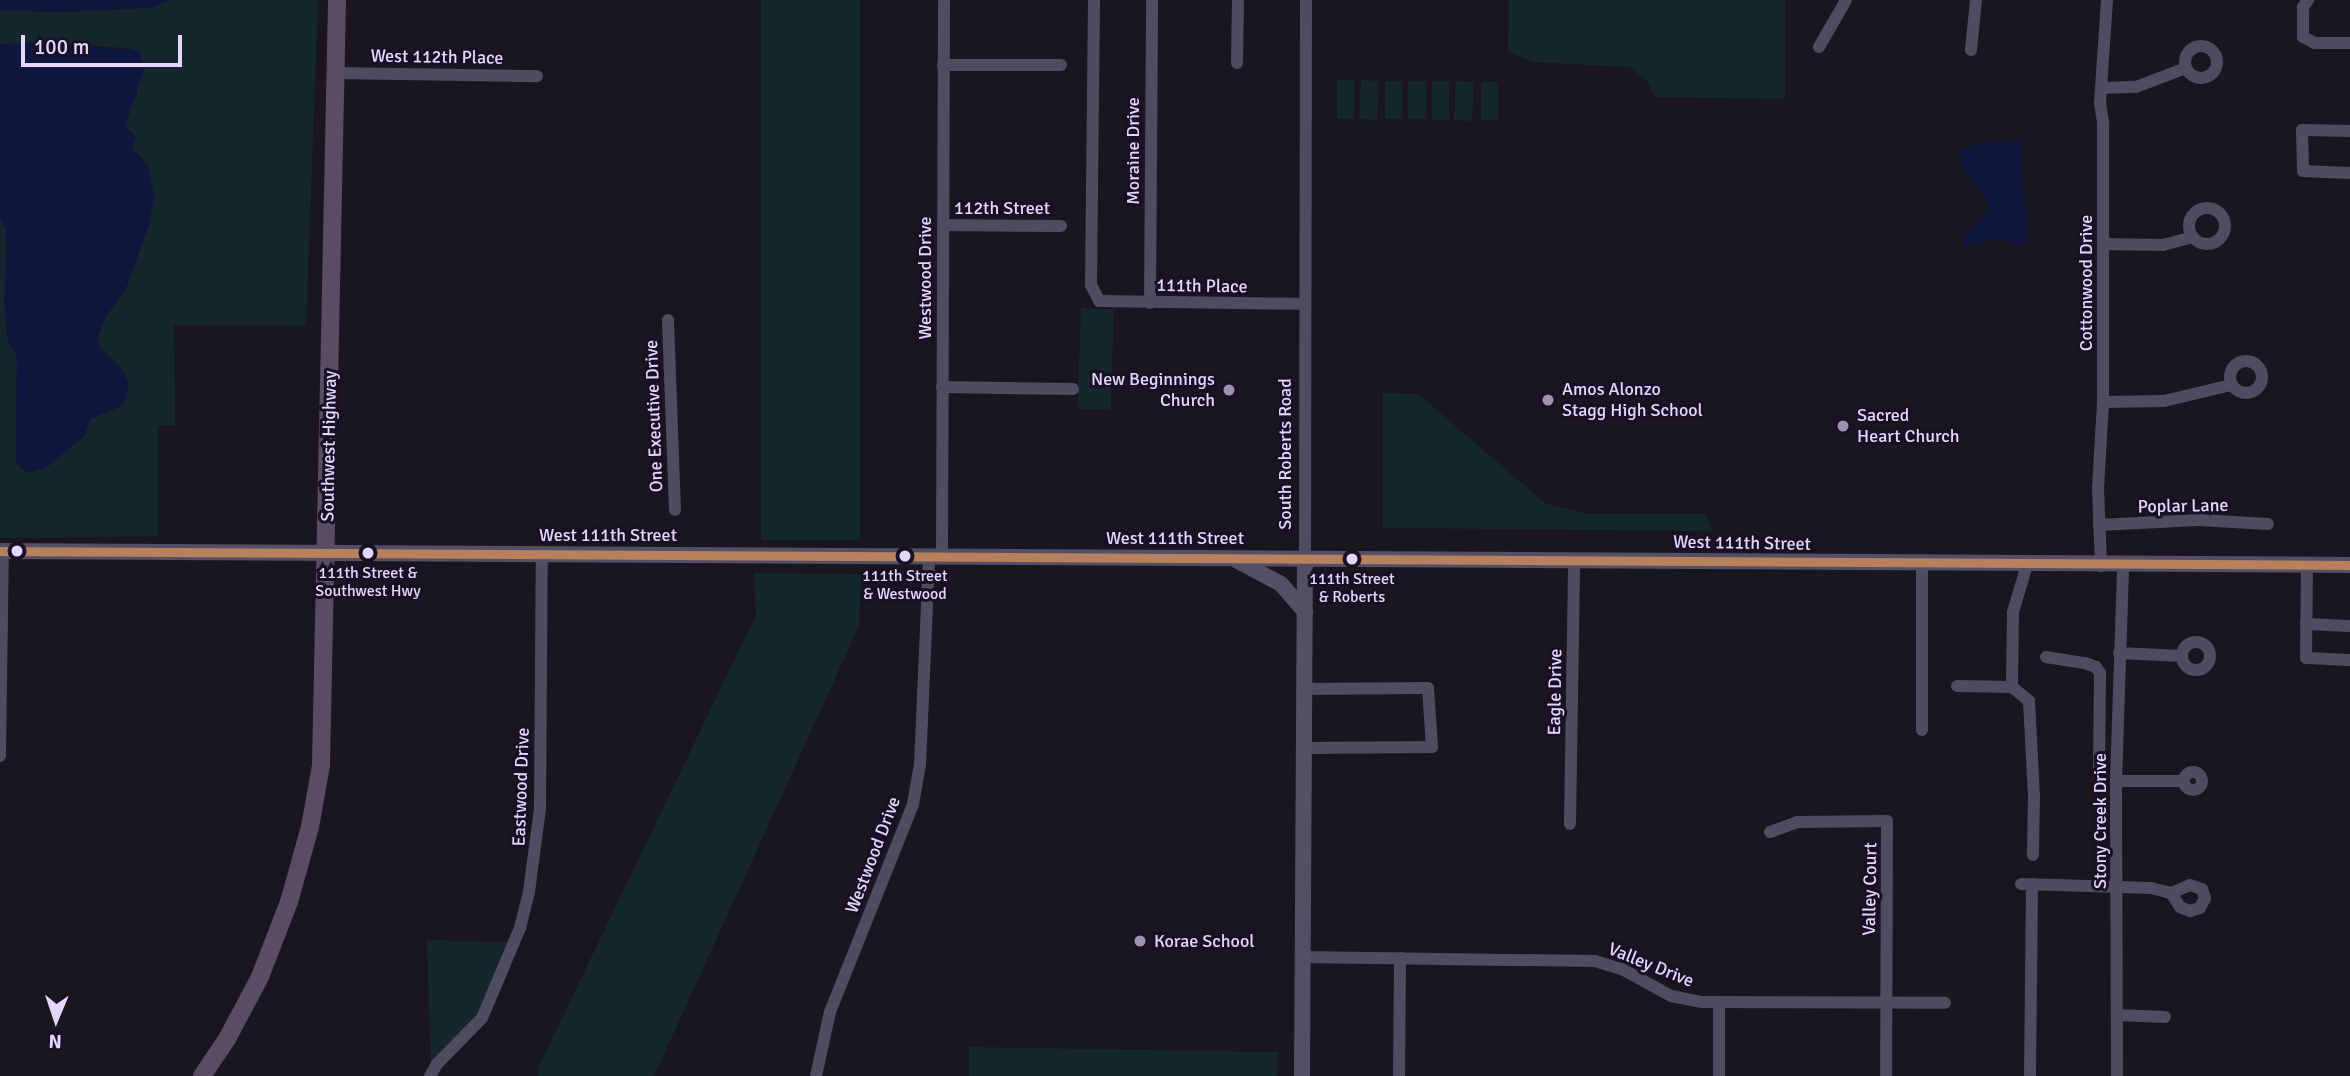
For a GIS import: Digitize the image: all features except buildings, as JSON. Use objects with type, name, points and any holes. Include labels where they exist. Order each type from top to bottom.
[{"type":"main road","name":"Southwest Highway","points":[[202,1076],[260,977],[289,902],[310,828],[321,765],[337,0]]},
{"type":"main road","name":"West 111th Street","points":[[1,551],[1231,557],[2101,566],[2350,565]]},
{"type":"main road","points":[[1231,557],[1276,580],[1305,612]]},
{"type":"main road","name":"South Roberts Road","points":[[1302,1076],[1305,558]]},
{"type":"street","name":"Westwood Drive","points":[[816,1076],[830,1012],[913,804],[920,765],[935,556],[942,387],[944,0]]},
{"type":"street","name":"111th Place","points":[[1094,0],[1091,285],[1099,301],[1304,304]]},
{"type":"street","name":"Moraine Drive","points":[[1150,303],[1152,0]]},
{"type":"street","points":[[1237,63],[1238,0]]},
{"type":"street","name":"South Roberts Road","points":[[1305,558],[1306,0]]},
{"type":"street","points":[[1819,47],[1846,0]]},
{"type":"street","points":[[1971,50],[1976,0]]},
{"type":"street","name":"Cottonwood Drive","points":[[2101,566],[2099,525],[2104,244],[2101,88],[2107,0]]},
{"type":"street","points":[[2308,0],[2303,8],[2303,37],[2315,43],[2350,43]]},
{"type":"street","points":[[943,65],[1062,65]]},
{"type":"street","points":[[2101,88],[2136,87],[2186,68]]},
{"type":"street","name":"West 112th Place","points":[[336,73],[537,76]]},
{"type":"street","points":[[2350,131],[2302,130],[2303,171],[2350,173]]},
{"type":"street","name":"112th Street","points":[[943,225],[1061,226]]},
{"type":"street","points":[[2104,244],[2163,244],[2193,237]]},
{"type":"street","name":"One Executive Drive","points":[[668,320],[675,510]]},
{"type":"street","points":[[2103,402],[2164,401],[2231,385]]},
{"type":"street","points":[[942,387],[1073,389]]},
{"type":"street","name":"Poplar Lane","points":[[2099,525],[2199,520],[2267,524]]},
{"type":"street","points":[[0,755],[1,551]]},
{"type":"street","name":"Eastwood Drive","points":[[430,1076],[437,1064],[472,1030],[486,1009],[520,928],[529,892],[540,809],[542,554]]},
{"type":"street","name":"Eagle Drive","points":[[1570,824],[1574,560]]},
{"type":"street","points":[[1922,564],[1922,730]]},
{"type":"street","points":[[2012,687],[2013,612],[2027,565]]},
{"type":"street","points":[[2307,565],[2306,658],[2350,660]]},
{"type":"street","name":"Stony Creek Drive","points":[[2117,1076],[2116,781],[2123,566]]},
{"type":"street","points":[[2306,624],[2350,626]]},
{"type":"street","points":[[2119,653],[2182,656]]},
{"type":"street","points":[[2046,657],[2085,663],[2098,669],[2099,768]]},
{"type":"street","points":[[1957,686],[2012,687],[2028,701],[2034,795],[2033,855]]},
{"type":"street","points":[[1303,748],[1432,747],[1428,688],[1304,689]]},
{"type":"street","points":[[2100,718],[2118,719]]},
{"type":"street","points":[[2116,781],[2183,780]]},
{"type":"street","name":"Valley Court","points":[[1770,832],[1797,822],[1887,821],[1886,1076]]},
{"type":"street","points":[[2031,1076],[2026,884],[2118,884],[2171,893]]},
{"type":"street","name":"Valley Drive","points":[[1303,957],[1595,961],[1622,969],[1671,996],[1719,1002],[1944,1003]]},
{"type":"street","points":[[1399,1076],[1400,958]]},
{"type":"street","points":[[1719,1002],[1719,1076]]},
{"type":"street","points":[[2117,1015],[2165,1017]]},
{"type":"green space","points":[[171,0],[318,0],[306,326],[174,325],[175,425],[158,426],[158,536],[0,538],[0,218],[6,230],[6,332],[17,356],[16,461],[21,469],[31,472],[47,467],[85,435],[90,419],[119,407],[129,383],[121,368],[99,346],[97,338],[105,318],[126,288],[149,225],[154,195],[142,157],[132,149],[132,134],[125,126],[130,105],[137,96],[134,49],[60,43],[0,44],[0,10],[59,12],[132,9],[152,7]]},
{"type":"green space","points":[[761,0],[860,0],[860,540],[761,540]]},
{"type":"green space","points":[[1509,0],[1785,0],[1785,99],[1655,97],[1646,80],[1629,67],[1533,62],[1508,52]]},
{"type":"green space","points":[[1337,80],[1354,80],[1354,119],[1337,119]]},
{"type":"green space","points":[[1361,80],[1379,81],[1377,120],[1359,119]]},
{"type":"green space","points":[[1385,81],[1402,81],[1402,119],[1385,119]]},
{"type":"green space","points":[[1408,81],[1426,81],[1426,119],[1408,119]]},
{"type":"green space","points":[[1432,81],[1449,81],[1449,120],[1432,120]]},
{"type":"green space","points":[[1456,81],[1474,82],[1472,121],[1454,120]]},
{"type":"green space","points":[[1481,82],[1498,82],[1498,120],[1481,120]]},
{"type":"green space","points":[[1081,308],[1114,309],[1110,410],[1077,409]]},
{"type":"green space","points":[[1383,393],[1418,394],[1545,503],[1589,514],[1706,514],[1712,531],[1383,528]]},
{"type":"green space","points":[[754,573],[861,574],[859,626],[654,1076],[538,1076],[538,1068],[756,615]]},
{"type":"green space","points":[[427,940],[514,942],[491,1001],[431,1072]]},
{"type":"green space","points":[[969,1047],[1278,1052],[1277,1076],[969,1076]]},
{"type":"shaded area","points":[[0,0],[171,0],[152,7],[59,12],[0,10]]},
{"type":"shaded area","points":[[60,43],[140,51],[144,69],[125,126],[136,137],[132,149],[148,166],[154,195],[149,225],[126,288],[105,318],[97,338],[99,346],[121,368],[129,383],[125,401],[119,407],[90,419],[85,435],[47,467],[27,472],[16,461],[17,357],[8,341],[4,302],[7,251],[6,230],[0,218],[0,44]]},
{"type":"shaded area","points":[[2022,140],[2022,184],[2028,222],[2026,244],[2019,245],[1998,239],[1963,246],[1963,239],[1988,212],[1989,205],[1962,164],[1958,150],[1979,143]]},
{"type":"transit line","points":[[0,551],[2350,565]]},
{"type":"place","name":"New Beginnings Church","points":[[1229,390]]},
{"type":"place","name":"Amos Alonzo Stagg High School","points":[[1548,400]]},
{"type":"place","name":"Sacred Heart Church","points":[[1843,426]]},
{"type":"place","name":"111th Street & Southwest Hwy","points":[[368,553]]},
{"type":"place","name":"111th Street & Westwood","points":[[905,556]]},
{"type":"place","name":"111th Street & Roberts","points":[[1352,559]]},
{"type":"place","name":"Korae School","points":[[1140,941]]}]
